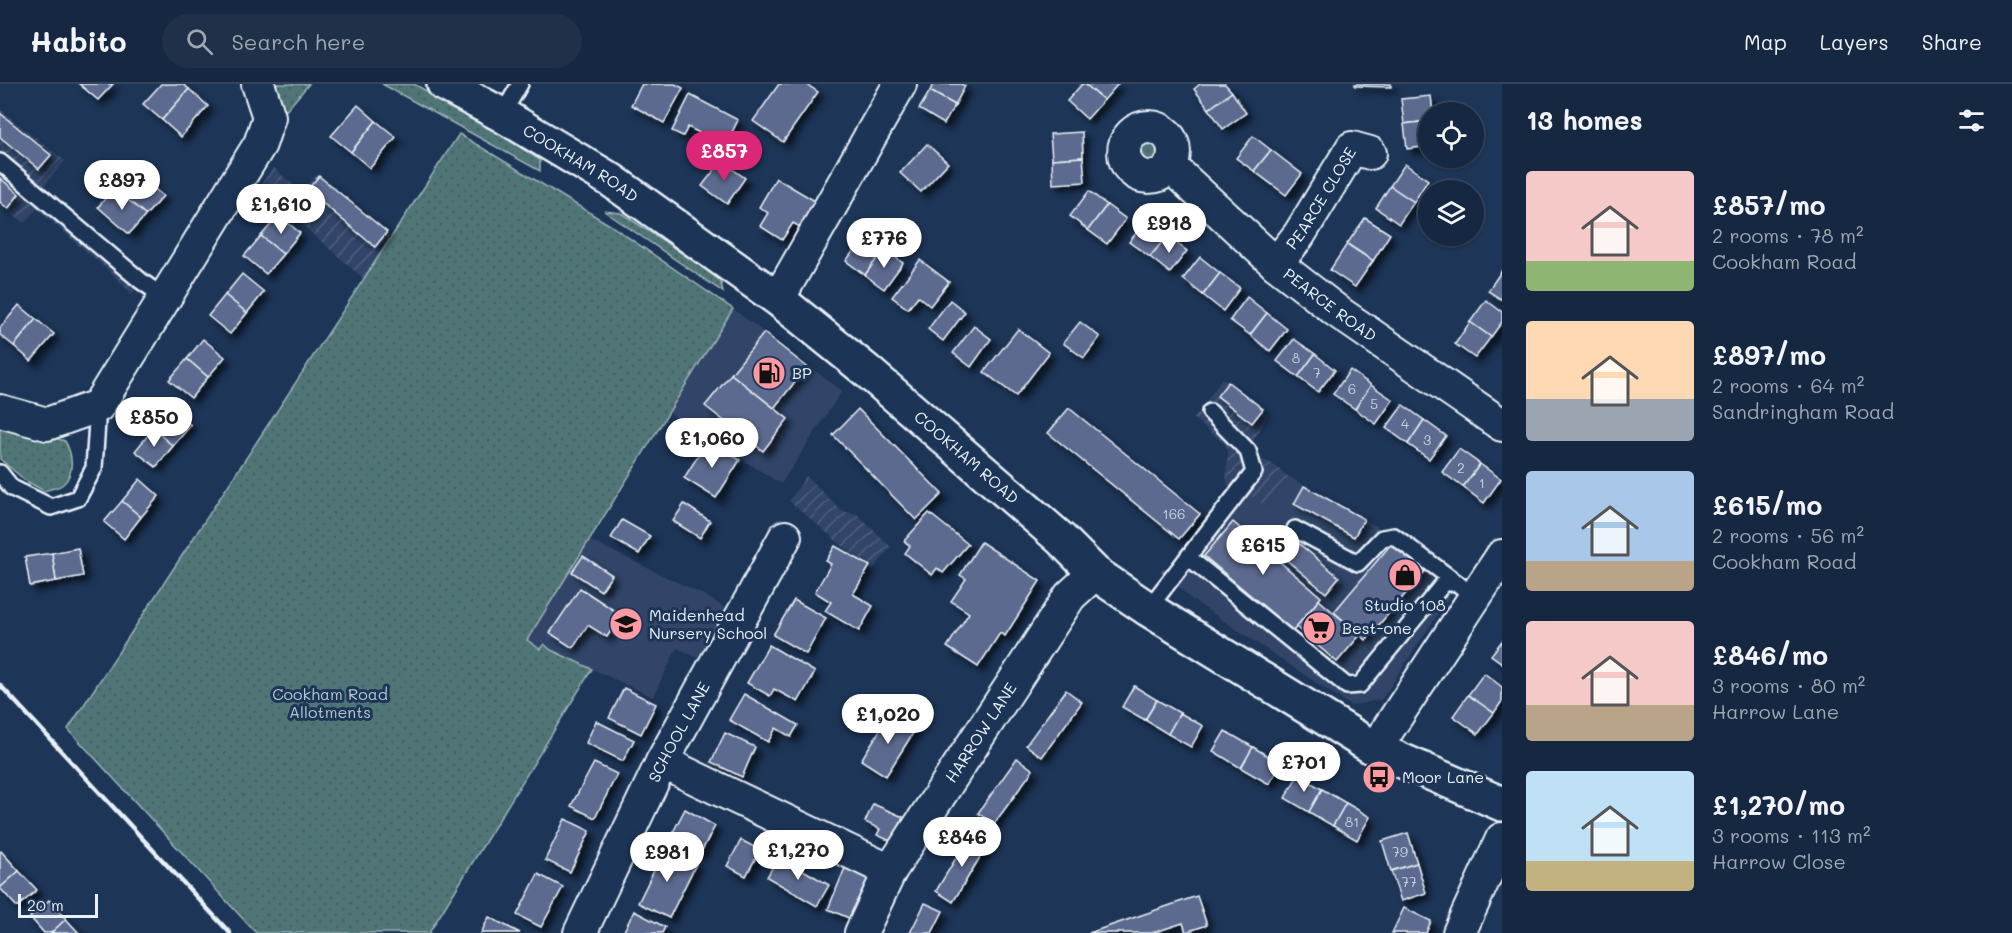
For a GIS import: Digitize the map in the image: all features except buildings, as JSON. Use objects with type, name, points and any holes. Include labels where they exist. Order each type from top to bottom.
[{"type":"main road","name":"COOKHAM ROAD","points":[[444,84],[502,115],[611,180],[778,299],[920,417],[1061,539],[1095,573],[1148,609],[1375,749],[1502,804]]},
{"type":"street","points":[[0,411],[47,424],[98,406],[260,144],[269,117],[258,84]]},
{"type":"street","points":[[778,299],[900,84]]},
{"type":"street","name":"PEARCE CLOSE","points":[[1276,264],[1299,235],[1353,144]]},
{"type":"street","name":"PEARCE ROAD","points":[[1170,166],[1276,264],[1338,312],[1500,419]]},
{"type":"street","name":"SCHOOL LANE","points":[[580,933],[662,762],[785,537]]},
{"type":"street","points":[[1375,749],[1466,590],[1502,556]]},
{"type":"street","name":"HARROW LANE","points":[[861,933],[890,871],[1070,596],[1095,573]]},
{"type":"street","points":[[662,762],[890,871]]},
{"type":"street","points":[[1459,933],[1502,839]]},
{"type":"lane","points":[[502,115],[520,84]]},
{"type":"lane","points":[[0,162],[141,281],[165,298]]},
{"type":"lane","points":[[0,473],[12,488],[51,507],[78,498],[94,468],[98,406]]},
{"type":"lane","points":[[1148,609],[1254,472],[1248,451],[1210,412]]},
{"type":"lane","points":[[1295,529],[1358,563],[1382,538],[1395,536],[1466,590]]},
{"type":"lane","points":[[1188,557],[1347,686],[1359,686],[1444,583],[1466,590]]},
{"type":"shaded area","points":[[0,109],[65,161],[43,187],[146,272],[132,294],[37,209],[24,223],[0,204]]},
{"type":"shaded area","points":[[274,167],[301,191],[316,175],[391,238],[364,279],[268,195],[256,191]]},
{"type":"shaded area","points":[[733,309],[842,391],[781,484],[668,412]]},
{"type":"shaded area","points":[[1222,378],[1268,415],[1247,453],[1272,464],[1288,476],[1266,506],[1250,495],[1175,583],[1159,570],[1166,569],[1225,498],[1228,489],[1226,472],[1228,454],[1225,444],[1194,419]]},
{"type":"shaded area","points":[[806,476],[842,511],[857,514],[891,547],[872,571],[789,501]]},
{"type":"shaded area","points":[[1288,476],[1463,576],[1382,699],[1351,706],[1191,599],[1175,583],[1251,494],[1266,506]]},
{"type":"shaded area","name":"Maidenhead Nursery School","points":[[589,540],[706,596],[725,608],[698,658],[677,648],[653,697],[551,650],[544,644],[540,650],[527,641]]},
{"type":"green space","points":[[274,84],[309,84],[278,120]]},
{"type":"green space","points":[[382,84],[414,84],[473,117],[540,160],[540,171]]},
{"type":"green space","name":"Cookham Road Allotments","points":[[459,134],[610,225],[733,309],[527,640],[540,649],[544,644],[551,650],[592,669],[429,933],[256,933],[68,729]]},
{"type":"green space","points":[[1148,136],[1159,141],[1164,152],[1159,163],[1148,168],[1137,163],[1132,152],[1137,141]]},
{"type":"green space","points":[[604,211],[621,213],[720,278],[723,292]]},
{"type":"green space","points":[[7,424],[65,441],[69,451],[71,469],[62,485],[44,491],[26,481],[0,459],[0,428]]},
{"type":"railway","points":[[0,685],[230,933]]},
{"type":"place","name":"BP","points":[[769,373]]},
{"type":"place","name":"Studio 108","points":[[1405,575]]},
{"type":"place","name":"Maidenhead Nursery School","points":[[626,624]]},
{"type":"place","name":"Best-one","points":[[1319,628]]},
{"type":"place","name":"Moor Lane","points":[[1379,777]]}]
